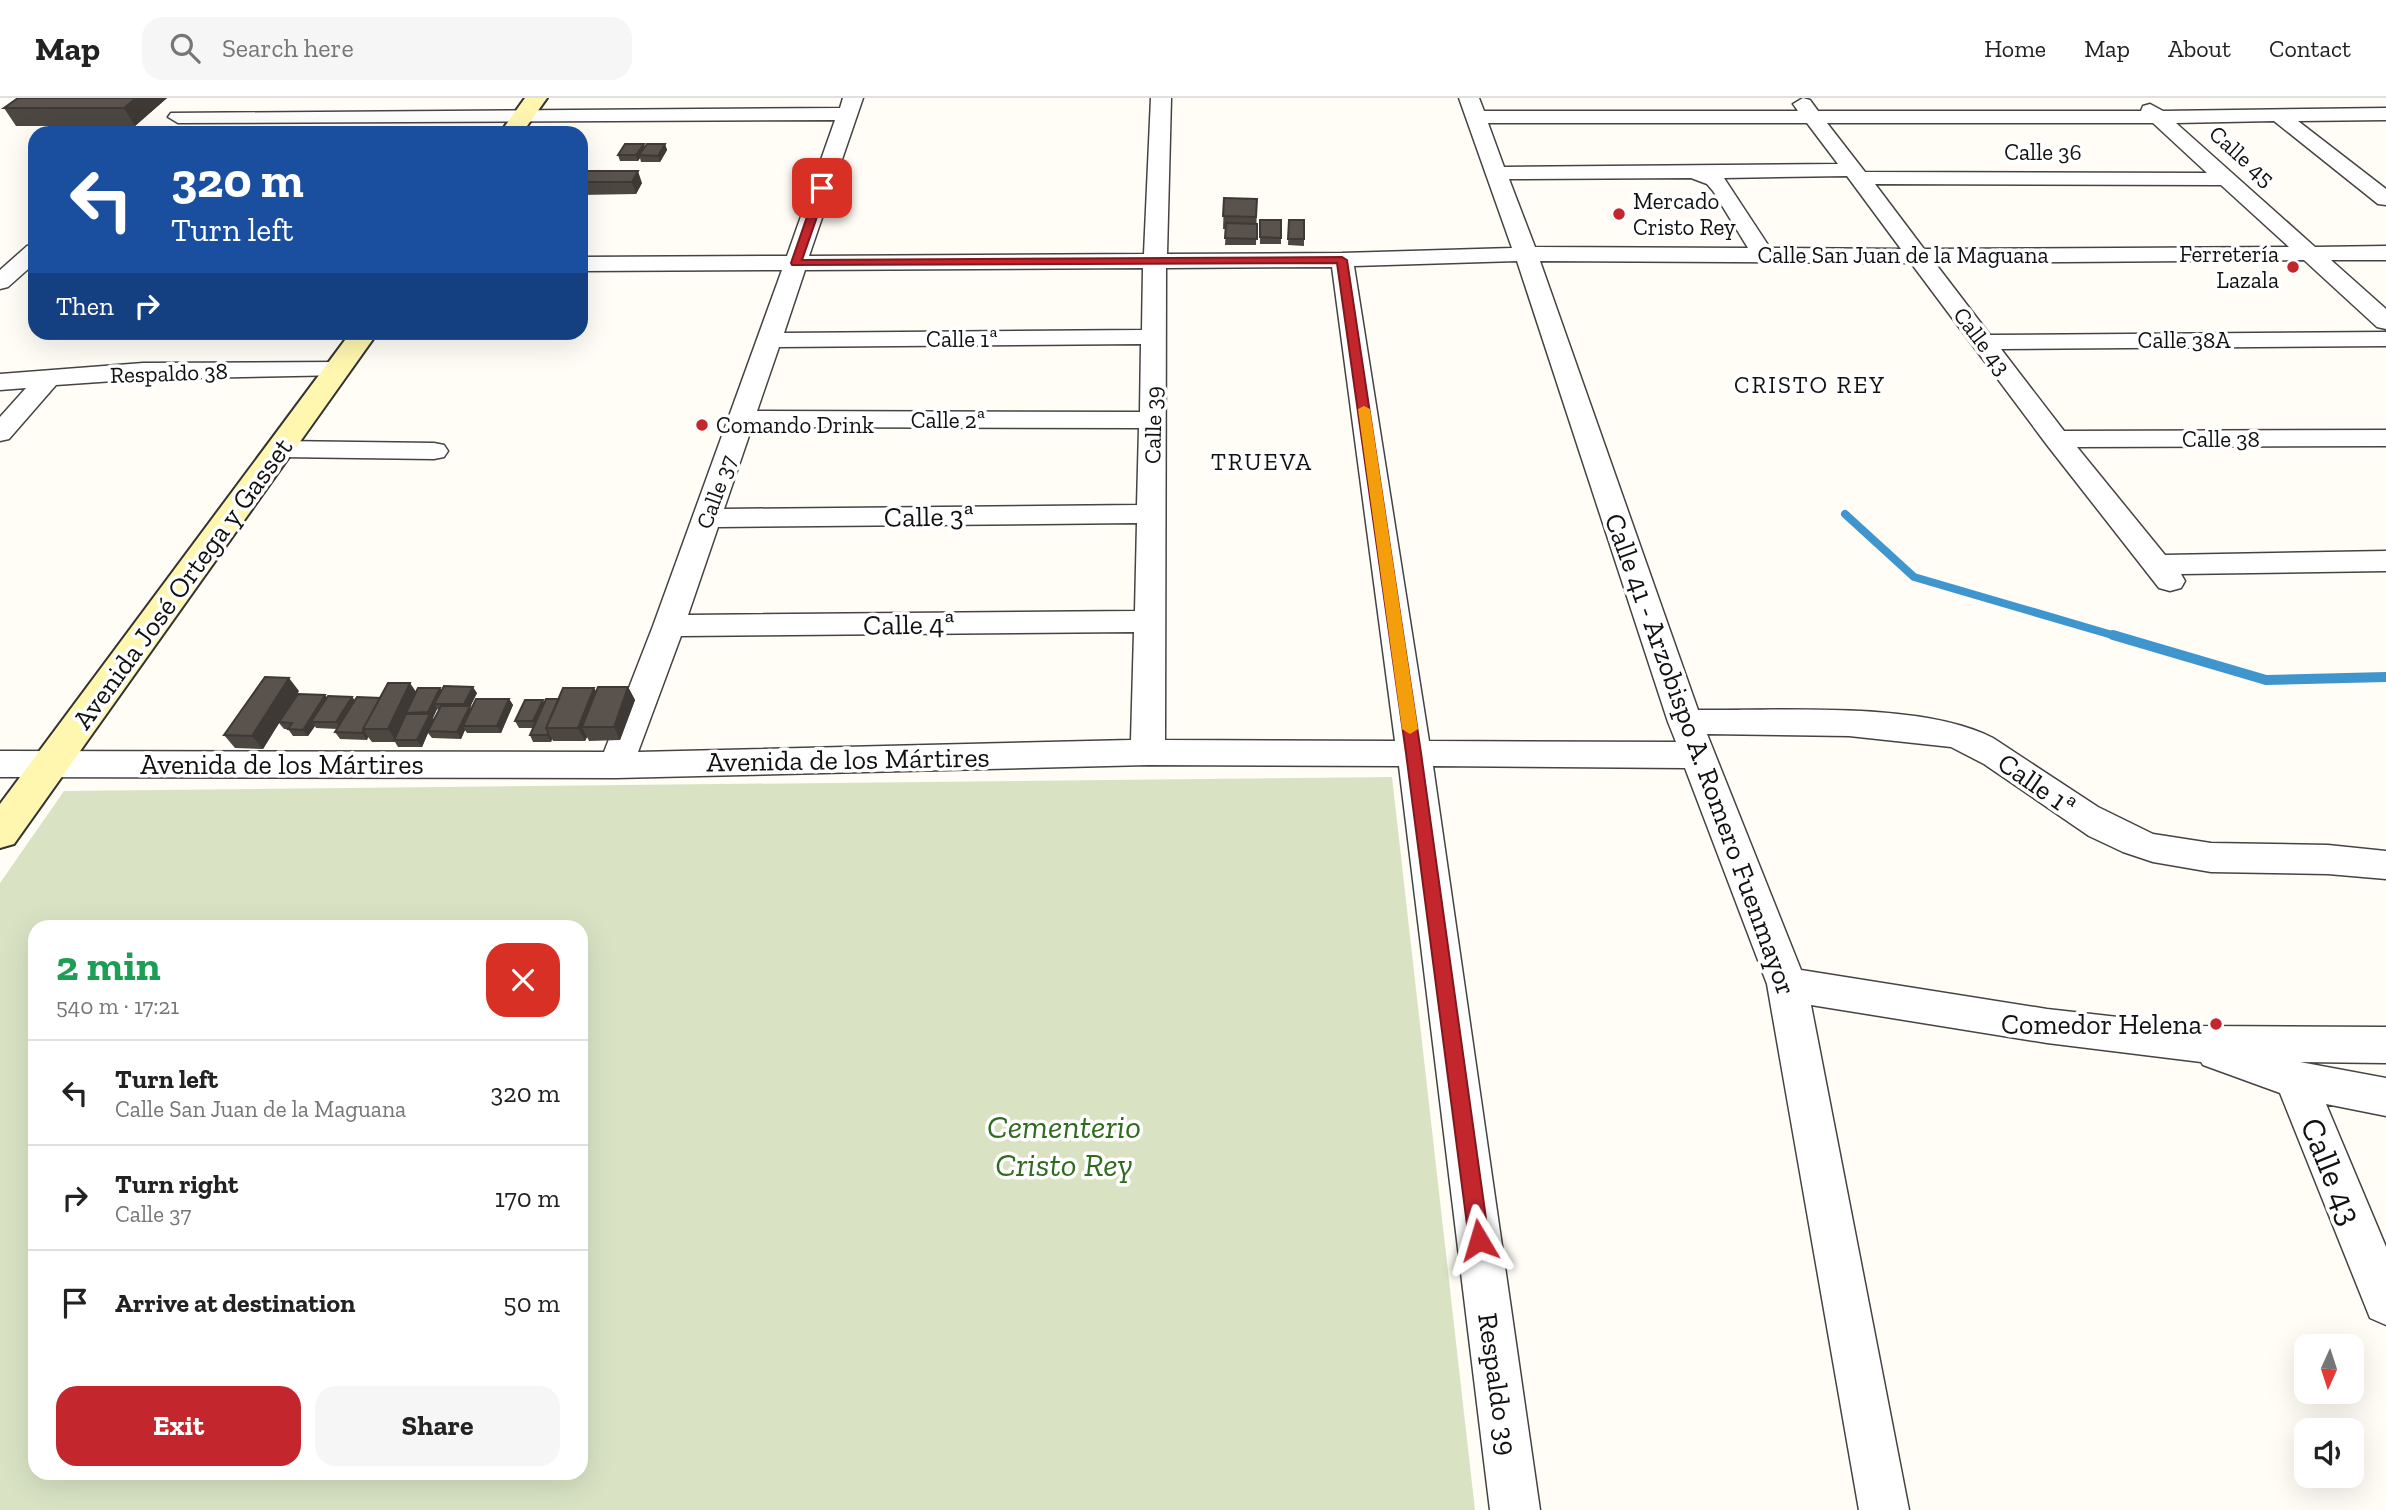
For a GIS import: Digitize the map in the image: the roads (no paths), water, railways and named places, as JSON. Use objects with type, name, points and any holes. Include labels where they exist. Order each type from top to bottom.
[{"type":"main road","points":[[516,126],[530,106]]},
{"type":"main road","name":"Avenida José Ortega y Gasset","points":[[0,833],[359,340]]},
{"type":"street","points":[[168,126],[200,98]]},
{"type":"street","name":"Calle 39","points":[[1148,752],[1155,261],[1161,98]]},
{"type":"street","name":"Calle 45","points":[[2137,98],[2386,322]]},
{"type":"street","points":[[178,117],[530,106],[850,106]]},
{"type":"street","name":"Calle 37","points":[[615,765],[669,626],[850,106]]},
{"type":"street","points":[[1473,108],[1805,107],[2159,117],[2386,114]]},
{"type":"street","name":"Calle 43","points":[[1805,107],[2056,439],[2163,573],[2386,561]]},
{"type":"street","name":"Calle 41 - Arzobispo A. Romero Fuenmayor","points":[[1473,108],[1526,254],[1685,722],[1787,984],[1884,1510]]},
{"type":"street","points":[[2278,116],[2386,199]]},
{"type":"street","points":[[1694,172],[1714,180],[1723,188],[1763,255]]},
{"type":"street","name":"Calle 36","points":[[1497,173],[1694,172],[2227,179]]},
{"type":"street","name":"Calle San Juan de la Maguana","points":[[588,264],[1342,260],[1526,254],[1918,256],[2386,253]]},
{"type":"street","points":[[13,272],[28,258]]},
{"type":"street","name":"Respaldo 39","points":[[1342,260],[1414,753],[1515,1510]]},
{"type":"street","name":"Calle 1ª","points":[[770,340],[1154,337]]},
{"type":"street","name":"Calle 38A","points":[[1982,342],[2386,339]]},
{"type":"street","name":"Respaldo 38","points":[[0,382],[142,371],[338,370]]},
{"type":"street","points":[[0,433],[49,379]]},
{"type":"street","name":"Calle 2ª","points":[[742,419],[1154,420]]},
{"type":"street","name":"Calle 38","points":[[2056,439],[2386,438]]},
{"type":"street","points":[[280,449],[434,451]]},
{"type":"street","name":"Calle 3ª","points":[[707,518],[1152,514]]},
{"type":"street","name":"Calle 4ª","points":[[669,626],[1149,621]]},
{"type":"street","name":"Calle 1ª","points":[[1685,722],[1851,724],[1935,732],[1964,739],[1987,749],[2085,818],[2153,848],[2187,854],[2354,859],[2386,865]]},
{"type":"street","name":"Avenida de los Mártires","points":[[0,764],[615,765],[1148,752],[1697,755]]},
{"type":"street","points":[[1787,984],[2047,1026],[2198,1044],[2386,1045]]},
{"type":"street","points":[[2198,1044],[2295,1080],[2386,1097]]},
{"type":"street","name":"Calle 43","points":[[2295,1080],[2386,1302]]},
{"type":"waterway","points":[[1845,514],[1914,577],[2119,637]]},
{"type":"waterway","points":[[2113,635],[2266,680],[2386,677]]},
{"type":"place","name":"Mercado Cristo Rey","points":[[1619,214]]},
{"type":"place","name":"Ferretería Lazala","points":[[2293,267]]},
{"type":"place","name":"Comando Drink","points":[[702,425]]},
{"type":"place","name":"Comedor Helena","points":[[2216,1024]]},
{"type":"district","name":"CRISTO REY","points":[[1810,385]]},
{"type":"district","name":"TRUEVA","points":[[1262,462]]},
{"type":"park label","name":"Cementerio Cristo Rey","points":[[1064,1145]]}]
